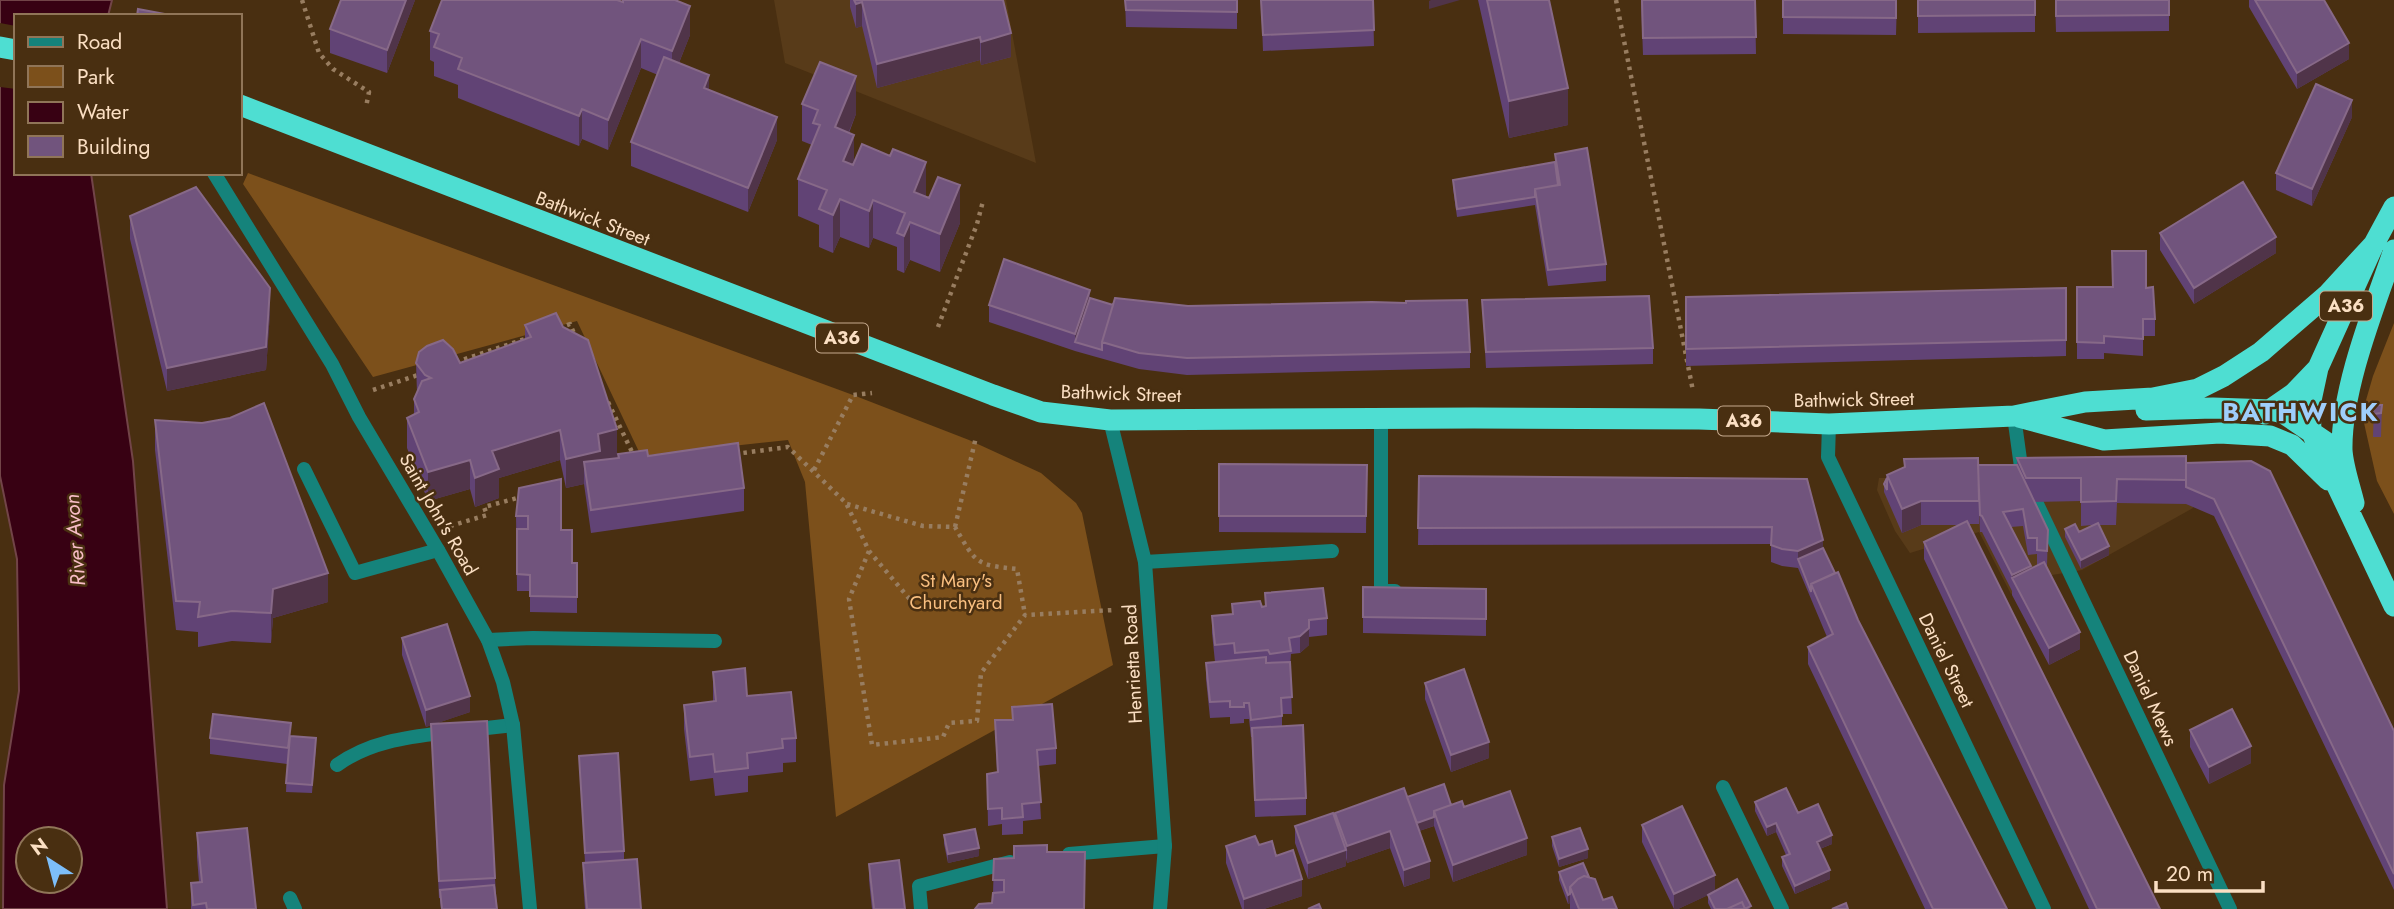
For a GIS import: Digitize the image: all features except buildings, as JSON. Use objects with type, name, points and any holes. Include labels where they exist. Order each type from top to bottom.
[{"type":"highway","name":"Bathwick Street","points":[[242,106],[993,395],[1041,412],[1110,420],[1381,417],[1699,419],[1829,424],[2014,416],[2085,402],[2153,398],[2198,389],[2224,376],[2286,332],[2384,247]]},
{"type":"highway","name":"A36","points":[[2361,536],[2342,453],[2343,417],[2394,207]]},
{"type":"highway","name":"A36","points":[[2220,433],[2271,410],[2293,394],[2318,368],[2384,247]]},
{"type":"highway","name":"A36","points":[[2318,368],[2310,405],[2311,431],[2394,606]]},
{"type":"highway","name":"A36","points":[[2014,416],[2187,408],[2271,410],[2283,413],[2342,453]]},
{"type":"highway","name":"Bathwick Street","points":[[2014,416],[2105,440],[2220,433],[2270,436],[2292,445],[2337,489]]},
{"type":"street","name":"Saint John's Road","points":[[215,175],[332,364],[488,640],[503,682],[513,725],[530,909]]},
{"type":"street","points":[[2014,416],[2022,474]]},
{"type":"street","points":[[1381,417],[1381,591],[1407,591]]},
{"type":"street","name":"Henrietta Road","points":[[1110,420],[1145,562],[1164,846],[1160,909]]},
{"type":"street","name":"Daniel Street","points":[[1829,424],[1828,457],[2045,909]]},
{"type":"street","points":[[304,469],[355,573],[438,550]]},
{"type":"street","name":"Daniel Mews","points":[[2037,504],[2230,909]]},
{"type":"street","points":[[1145,562],[1332,551]]},
{"type":"street","points":[[488,640],[533,638],[715,641]]},
{"type":"street","points":[[337,765],[350,756],[386,742],[513,725]]},
{"type":"street","points":[[1723,787],[1782,909]]},
{"type":"street","points":[[1053,856],[1164,846]]},
{"type":"street","points":[[921,909],[919,886],[992,866],[1030,859]]},
{"type":"path","points":[[302,0],[320,53],[332,69],[369,92],[366,107]]},
{"type":"path","points":[[1616,0],[1699,419]]},
{"type":"path","points":[[938,327],[983,201]]},
{"type":"path","points":[[557,328],[570,324],[581,348]]},
{"type":"path","points":[[455,362],[531,337]]},
{"type":"path","points":[[351,401],[366,392],[430,371]]},
{"type":"path","points":[[814,470],[853,395],[872,393]]},
{"type":"path","points":[[604,395],[639,465]]},
{"type":"path","points":[[869,551],[849,599],[872,745],[943,737],[949,723],[977,721],[981,673],[1025,615],[1017,569],[986,566],[971,554],[955,527],[976,437]]},
{"type":"path","points":[[734,454],[788,447],[846,503],[869,551],[913,603]]},
{"type":"path","points":[[428,533],[487,515],[484,506],[523,496]]},
{"type":"path","points":[[846,503],[923,526],[955,527]]},
{"type":"path","points":[[1025,615],[1114,610]]},
{"type":"shaded area","points":[[774,0],[1006,0],[1036,163],[785,63]]},
{"type":"shaded area","points":[[1879,478],[2190,479],[2193,508],[2082,570],[2046,576],[2011,594],[1979,532],[1910,553],[1895,531],[1877,490]]},
{"type":"green space","name":"St Mary's Churchyard","points":[[248,173],[853,395],[969,440],[1041,473],[1076,503],[1082,513],[1113,665],[836,817],[805,482],[788,440],[641,456],[577,321],[373,377],[243,184]]},
{"type":"green space","points":[[2394,323],[2394,514],[2377,481],[2362,414],[2373,376]]},
{"type":"water","name":"River Avon","points":[[0,0],[112,0],[108,14],[14,14],[14,175],[91,175],[133,461],[167,909],[3,909],[4,785],[19,691],[17,559],[0,476]]},
{"type":"pier","points":[[0,23],[14,26],[14,89],[0,87]]},
{"type":"district","name":"BATHWICK","points":[[2301,412]]}]
